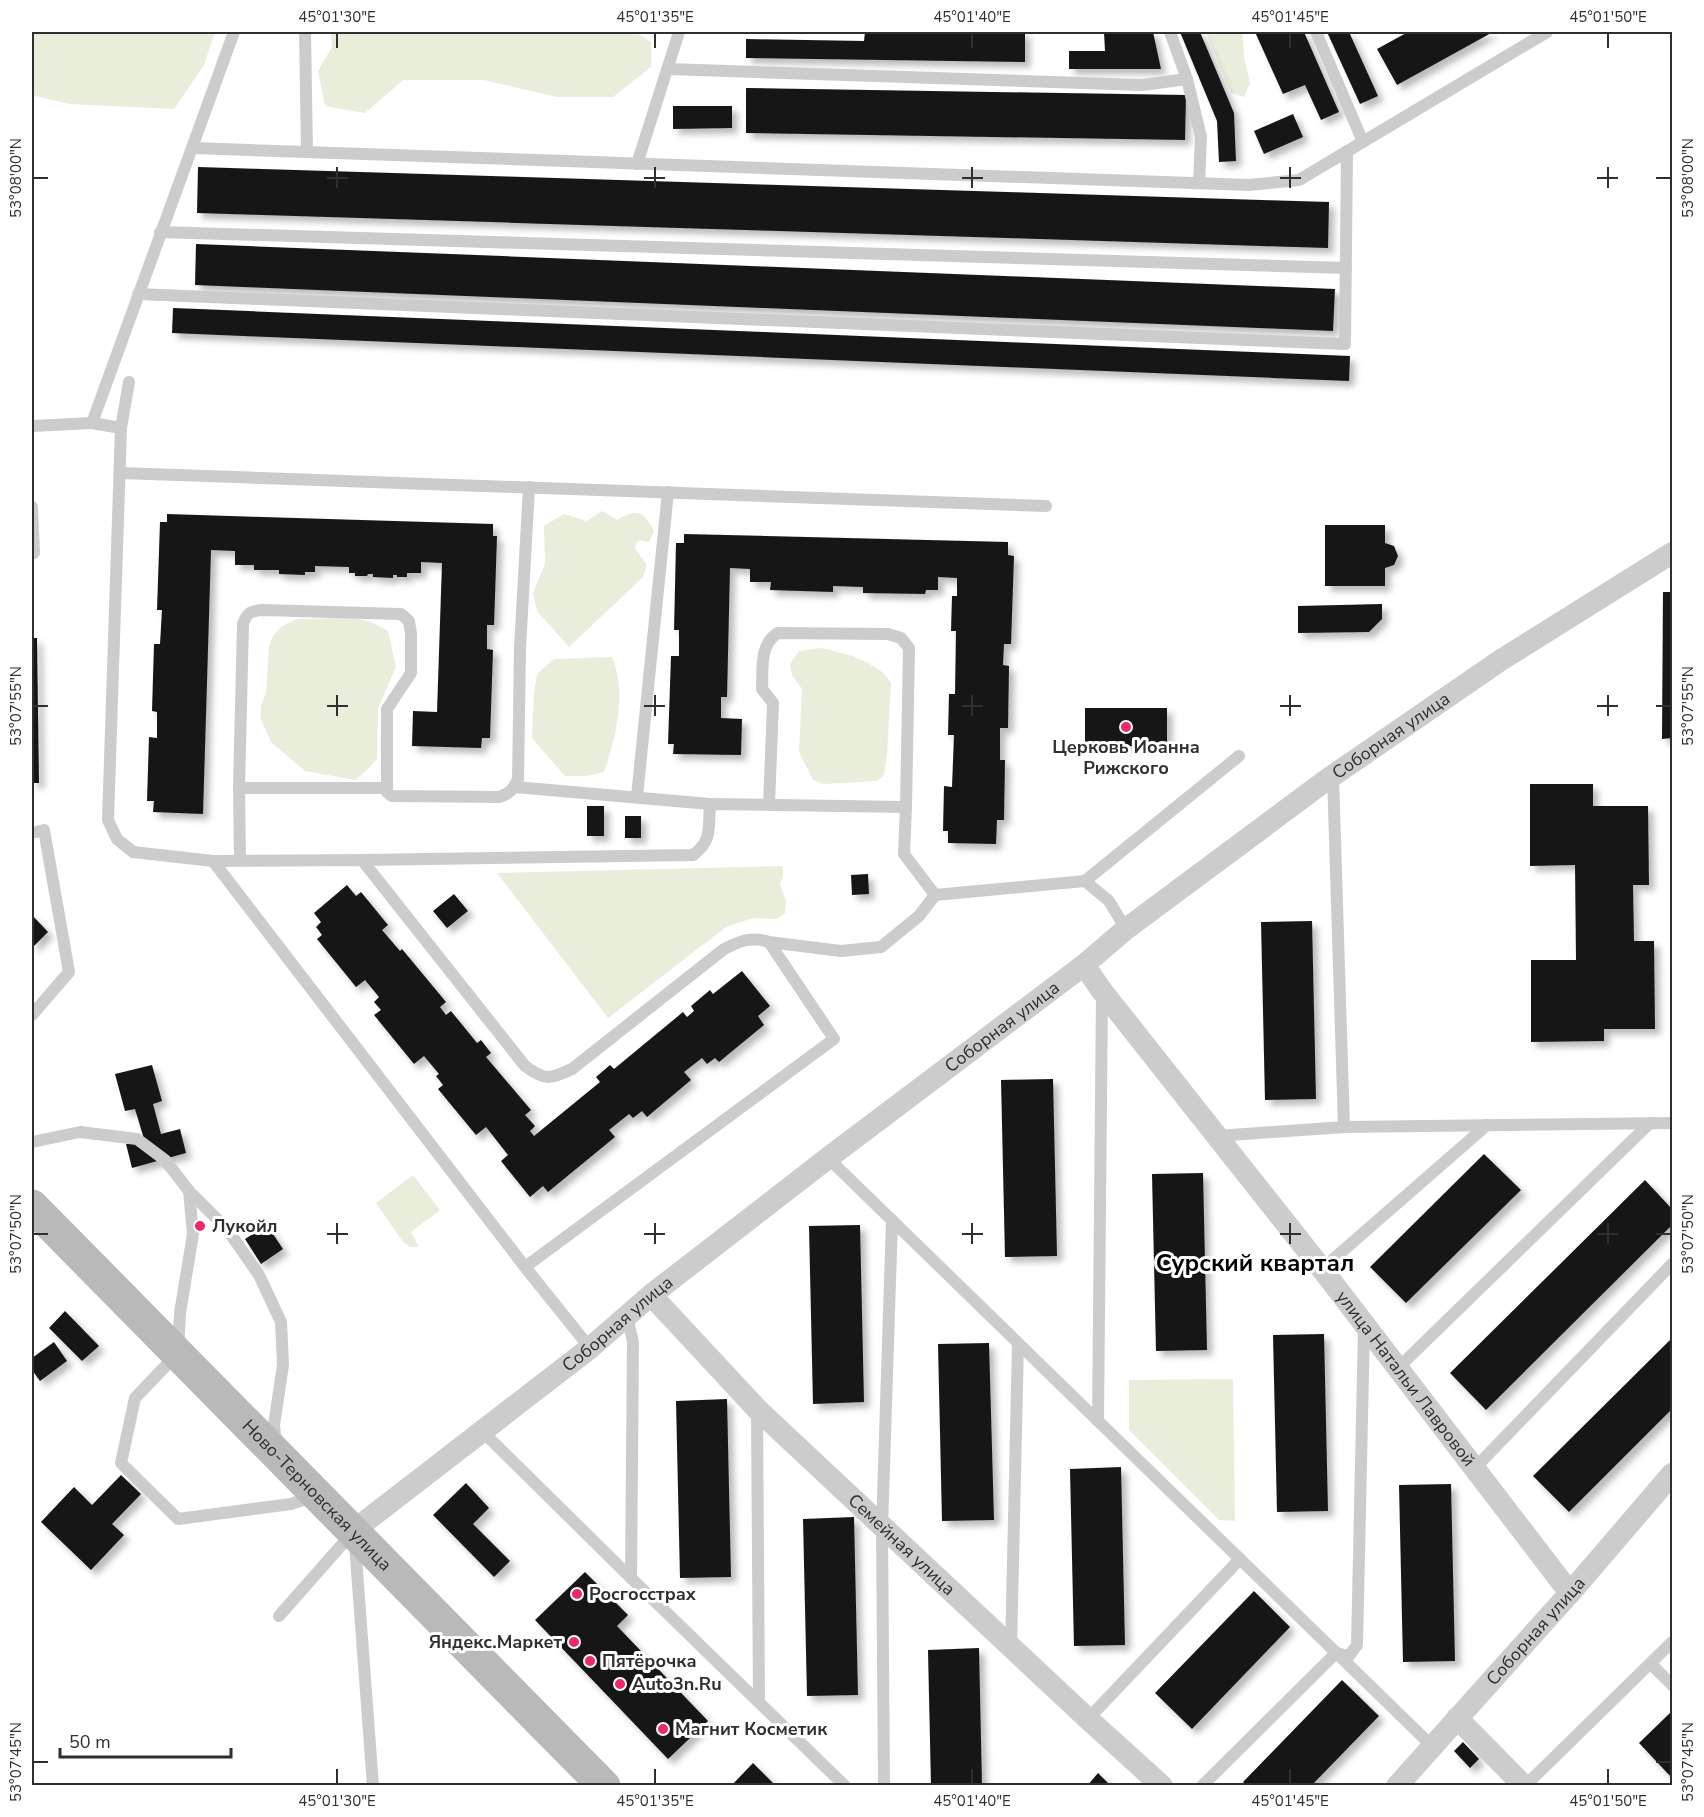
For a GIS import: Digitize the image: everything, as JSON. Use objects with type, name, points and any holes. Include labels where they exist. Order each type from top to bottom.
[{"type":"main road","name":"Ново-Терновская улица","points":[[32,1206],[604,1785]]},
{"type":"street","name":"Соборная улица","points":[[353,1531],[590,1348],[651,1295],[828,1158],[1084,965],[1126,929],[1333,775],[1501,660],[1672,553]]},
{"type":"street","name":"улица Натальи Лавровой","points":[[1084,965],[1102,991],[1364,1323],[1570,1593]]},
{"type":"street","name":"Семейная улица","points":[[651,1295],[757,1409],[1011,1648],[1162,1785]]},
{"type":"street","name":"Соборная улица","points":[[1397,1785],[1570,1593],[1672,1474]]},
{"type":"street","points":[[1457,1718],[1524,1785]]},
{"type":"lane","points":[[92,423],[234,32]]},
{"type":"lane","points":[[305,32],[308,152]]},
{"type":"lane","points":[[637,164],[680,32]]},
{"type":"lane","points":[[1170,32],[1187,79],[1201,137],[1199,183]]},
{"type":"lane","points":[[1316,32],[1363,142]]},
{"type":"lane","points":[[193,148],[1249,185],[1299,180],[1547,32]]},
{"type":"lane","points":[[668,69],[1142,85],[1187,79]]},
{"type":"lane","points":[[138,294],[1345,344],[1347,152]]},
{"type":"lane","points":[[160,232],[1346,268]]},
{"type":"lane","points":[[129,382],[121,428],[108,820],[117,839],[133,852],[213,861],[693,855],[703,848],[708,839],[710,804]]},
{"type":"lane","points":[[32,426],[92,423],[121,428]]},
{"type":"lane","points":[[120,473],[1046,506]]},
{"type":"lane","points":[[240,860],[239,788],[243,624],[250,611],[401,614],[409,621],[411,673],[387,710],[387,792],[392,796],[499,796],[507,795],[515,787],[518,779],[520,648],[529,488]]},
{"type":"lane","points":[[637,796],[668,492]]},
{"type":"lane","points":[[32,507],[34,553],[32,553]]},
{"type":"lane","points":[[769,805],[773,703],[762,689],[764,651],[767,642],[778,633],[888,634],[901,638],[909,648],[910,663],[904,854],[936,895]]},
{"type":"lane","points":[[362,860],[525,1066],[538,1076],[552,1078],[572,1069],[724,949],[743,940],[759,939],[841,951],[881,947],[920,916],[936,895],[1085,880],[1239,756]]},
{"type":"lane","points":[[1333,775],[1344,1127]]},
{"type":"lane","points":[[515,787],[710,804],[906,807]]},
{"type":"lane","points":[[239,788],[387,788]]},
{"type":"lane","points":[[32,833],[44,830],[69,972],[32,1015]]},
{"type":"lane","points":[[213,861],[525,1267],[590,1348]]},
{"type":"lane","points":[[1085,880],[1109,901],[1126,929]]},
{"type":"lane","points":[[525,1267],[834,1039],[769,942]]},
{"type":"lane","points":[[1098,1421],[1102,991]]},
{"type":"lane","points":[[1398,1368],[1650,1123]]},
{"type":"lane","points":[[1217,1136],[1344,1127],[1672,1123]]},
{"type":"lane","points":[[1322,1269],[1487,1125]]},
{"type":"lane","points":[[32,1142],[80,1132],[137,1139],[165,1160],[189,1191],[227,1229],[259,1275],[281,1322],[283,1365],[274,1425],[277,1454]]},
{"type":"lane","points":[[828,1158],[1432,1746]]},
{"type":"lane","points":[[189,1191],[193,1234],[180,1314],[178,1353],[135,1398],[121,1463],[178,1519],[291,1504],[318,1495]]},
{"type":"lane","points":[[884,1785],[882,1528],[892,1220]]},
{"type":"lane","points":[[1475,1468],[1672,1264]]},
{"type":"lane","points":[[627,1316],[633,1342],[630,1578]]},
{"type":"lane","points":[[1336,1653],[1349,1656],[1357,1645],[1364,1323]]},
{"type":"lane","points":[[1011,1648],[1018,1344]]},
{"type":"lane","points":[[757,1409],[759,1702]]},
{"type":"lane","points":[[482,1431],[630,1578],[845,1785]]},
{"type":"lane","points":[[279,1616],[353,1531]]},
{"type":"lane","points":[[353,1531],[373,1785]]},
{"type":"lane","points":[[1088,1719],[1240,1559]]},
{"type":"lane","points":[[1524,1785],[1672,1642]]},
{"type":"lane","points":[[1202,1785],[1336,1653]]},
{"type":"lane","points":[[1651,1664],[1672,1685]]},
{"type":"green space","points":[[32,32],[215,32],[204,65],[174,109],[69,104],[32,95]]},
{"type":"green space","points":[[331,32],[635,32],[651,42],[651,67],[613,97],[557,97],[484,80],[403,80],[365,113],[325,106],[318,71],[332,47]]},
{"type":"green space","points":[[1206,32],[1242,32],[1244,57],[1250,83],[1244,97],[1231,93]]},
{"type":"green space","points":[[602,511],[617,520],[634,513],[647,519],[654,531],[649,542],[639,540],[634,547],[647,565],[643,577],[569,647],[537,611],[533,593],[545,564],[544,526],[564,514],[587,521]]},
{"type":"green space","points":[[355,618],[371,622],[388,631],[396,667],[378,708],[377,759],[355,780],[305,771],[271,742],[261,719],[261,706],[266,693],[269,646],[273,636],[281,627],[297,619]]},
{"type":"green space","points":[[820,648],[860,659],[878,669],[891,683],[887,755],[884,775],[877,781],[824,784],[813,780],[799,752],[802,689],[792,675],[790,664],[799,651]]},
{"type":"green space","points":[[612,657],[619,685],[618,715],[604,772],[585,776],[565,776],[532,738],[537,674],[554,659]]},
{"type":"green space","points":[[783,866],[780,885],[786,901],[785,913],[777,919],[753,918],[726,927],[608,1018],[497,873]]},
{"type":"green space","points":[[413,1175],[440,1210],[411,1232],[419,1247],[410,1247],[403,1242],[376,1203]]},
{"type":"green space","points":[[1233,1379],[1235,1521],[1219,1520],[1129,1430],[1129,1380]]},
{"type":"building","points":[[865,32],[1025,32],[1025,62],[746,58],[746,39],[864,41]]},
{"type":"building","points":[[1104,32],[1153,32],[1161,69],[1069,69],[1069,51],[1105,51]]},
{"type":"building","points":[[1180,32],[1200,32],[1234,113],[1236,161],[1219,162],[1217,121]]},
{"type":"building","points":[[1255,32],[1304,32],[1339,112],[1321,120],[1305,85],[1283,94]]},
{"type":"building","points":[[1327,32],[1349,32],[1378,96],[1360,104]]},
{"type":"building","points":[[1408,32],[1493,32],[1397,85],[1377,49]]},
{"type":"building","points":[[746,88],[1186,95],[1185,140],[746,133]]},
{"type":"building","points":[[673,106],[732,106],[732,128],[673,129]]},
{"type":"building","points":[[1293,114],[1303,137],[1264,154],[1254,131]]},
{"type":"building","points":[[198,167],[1329,202],[1328,248],[197,213]]},
{"type":"building","points":[[196,244],[1335,289],[1333,331],[195,285]]},
{"type":"building","points":[[173,308],[1350,356],[1349,381],[172,333]]},
{"type":"building","points":[[167,514],[493,524],[493,536],[497,536],[494,625],[487,625],[487,649],[493,650],[490,738],[482,738],[481,748],[412,746],[413,711],[437,712],[442,563],[421,562],[421,573],[407,573],[407,577],[393,575],[393,578],[373,577],[373,574],[355,576],[355,573],[349,573],[349,567],[315,566],[315,572],[305,572],[305,575],[279,574],[279,570],[254,570],[254,565],[235,565],[235,551],[211,550],[203,814],[153,812],[154,801],[147,801],[149,737],[157,738],[157,712],[152,711],[154,644],[160,644],[162,610],[157,610],[160,522],[167,522]]},
{"type":"building","points":[[1325,525],[1385,525],[1385,543],[1394,546],[1398,556],[1394,565],[1385,568],[1385,586],[1325,586]]},
{"type":"building","points":[[684,534],[1008,542],[1008,555],[1014,556],[1011,644],[1004,644],[1003,665],[1009,666],[1008,728],[1000,728],[1000,760],[1005,760],[1004,820],[997,820],[996,844],[948,843],[948,831],[943,831],[944,786],[952,787],[954,735],[948,735],[949,694],[955,694],[956,631],[951,631],[952,596],[957,596],[957,578],[938,577],[938,590],[926,590],[925,594],[863,593],[863,587],[833,586],[833,592],[770,590],[771,582],[750,582],[750,569],[730,568],[727,697],[721,697],[721,718],[742,719],[741,755],[673,754],[674,744],[668,744],[671,656],[679,656],[679,630],[674,630],[676,543],[684,543]]},
{"type":"building","points":[[1663,592],[1672,592],[1672,738],[1662,739]]},
{"type":"building","points":[[1382,604],[1382,619],[1369,632],[1298,633],[1298,606]]},
{"type":"building","points":[[32,638],[37,638],[39,783],[32,783]]},
{"type":"building","name":"Церковь Иоанна Рижского","points":[[1085,708],[1167,708],[1167,746],[1085,746]]},
{"type":"building","points":[[1530,784],[1593,784],[1593,806],[1648,806],[1649,885],[1633,885],[1634,941],[1654,941],[1655,1029],[1604,1029],[1604,1041],[1531,1042],[1531,960],[1576,960],[1575,865],[1530,866]]},
{"type":"building","points":[[587,806],[604,806],[604,836],[587,836]]},
{"type":"building","points":[[625,816],[641,816],[641,838],[625,838]]},
{"type":"building","points":[[868,874],[869,894],[852,895],[851,875]]},
{"type":"building","points":[[347,885],[356,896],[361,892],[388,925],[382,930],[400,951],[402,949],[446,1002],[440,1007],[446,1015],[451,1011],[477,1043],[481,1040],[491,1053],[486,1057],[531,1110],[525,1115],[535,1126],[530,1131],[534,1136],[600,1082],[596,1077],[610,1065],[614,1069],[683,1012],[687,1017],[694,1011],[691,1006],[710,990],[713,994],[742,971],[770,1006],[758,1016],[764,1025],[719,1062],[715,1058],[707,1064],[702,1058],[684,1072],[691,1080],[647,1117],[642,1111],[633,1118],[629,1114],[609,1130],[615,1137],[548,1192],[543,1186],[530,1197],[501,1161],[508,1155],[486,1127],[476,1135],[438,1089],[443,1085],[436,1076],[439,1074],[424,1056],[414,1064],[374,1015],[381,1010],[374,1002],[379,997],[365,980],[356,987],[317,939],[322,935],[316,927],[321,922],[314,913]]},
{"type":"building","points":[[454,894],[468,911],[447,928],[433,911]]},
{"type":"building","points":[[32,915],[48,932],[32,948]]},
{"type":"building","points":[[1312,921],[1316,1099],[1265,1100],[1261,922]]},
{"type":"building","points":[[152,1065],[162,1101],[153,1104],[161,1134],[180,1129],[186,1153],[132,1168],[126,1144],[144,1139],[135,1109],[125,1111],[115,1074]]},
{"type":"building","points":[[1053,1079],[1057,1256],[1005,1257],[1001,1080]]},
{"type":"building","points":[[1484,1154],[1521,1190],[1406,1303],[1370,1267]]},
{"type":"building","points":[[1203,1173],[1207,1350],[1156,1351],[1152,1174]]},
{"type":"building","points":[[1645,1180],[1672,1209],[1672,1225],[1486,1410],[1450,1373]]},
{"type":"building","points":[[267,1225],[283,1249],[261,1264],[245,1239]]},
{"type":"building","points":[[860,1225],[864,1402],[813,1404],[809,1226]]},
{"type":"building","points":[[65,1311],[99,1346],[82,1361],[49,1328]]},
{"type":"building","points":[[1324,1334],[1328,1511],[1277,1512],[1273,1335]]},
{"type":"building","points":[[1672,1338],[1672,1409],[1569,1512],[1533,1476]]},
{"type":"building","points":[[54,1342],[67,1361],[40,1381],[32,1370],[32,1358]]},
{"type":"building","points":[[989,1343],[994,1520],[942,1521],[938,1344]]},
{"type":"building","points":[[727,1399],[731,1577],[680,1578],[676,1401]]},
{"type":"building","points":[[1121,1467],[1125,1645],[1074,1646],[1070,1469]]},
{"type":"building","points":[[121,1475],[141,1494],[112,1524],[124,1535],[91,1570],[41,1522],[74,1487],[92,1505]]},
{"type":"building","points":[[466,1483],[489,1508],[473,1524],[510,1561],[494,1577],[433,1515]]},
{"type":"building","points":[[1451,1484],[1455,1661],[1403,1662],[1399,1485]]},
{"type":"building","points":[[854,1517],[858,1695],[807,1696],[803,1519]]},
{"type":"building","points":[[585,1572],[628,1615],[617,1626],[708,1721],[668,1759],[535,1620]]},
{"type":"building","points":[[1254,1591],[1290,1627],[1192,1729],[1155,1693]]},
{"type":"building","points":[[979,1648],[982,1786],[931,1786],[928,1650]]},
{"type":"building","points":[[1342,1680],[1379,1716],[1311,1786],[1247,1786],[1243,1782]]},
{"type":"building","points":[[1672,1711],[1672,1778],[1639,1743]]},
{"type":"building","points":[[1463,1742],[1479,1759],[1470,1768],[1454,1751]]},
{"type":"building","points":[[753,1763],[776,1786],[731,1786]]},
{"type":"building","points":[[1098,1773],[1111,1786],[1087,1786]]},
{"type":"place","name":"Церковь Иоанна Рижского","points":[[1126,727]]},
{"type":"place","name":"Лукойл","points":[[200,1226]]},
{"type":"place","name":"Росгосстрах","points":[[577,1594]]},
{"type":"place","name":"Яндекс.Маркет","points":[[574,1642]]},
{"type":"place","name":"Пятёрочка","points":[[590,1661]]},
{"type":"place","name":"Auto3n.Ru","points":[[620,1684]]},
{"type":"place","name":"Магнит Косметик","points":[[663,1729]]},
{"type":"district","name":"Сурский квартал","points":[[1255,1263]]}]
